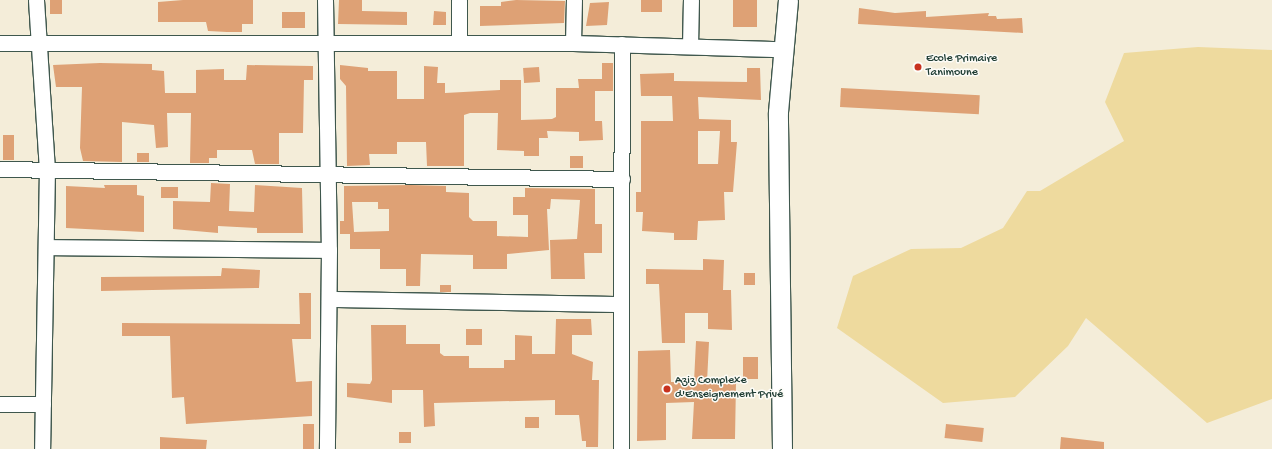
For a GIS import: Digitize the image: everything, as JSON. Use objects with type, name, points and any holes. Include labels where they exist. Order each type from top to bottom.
[{"type":"street","points":[[36,0],[47,168],[42,449]]},
{"type":"street","points":[[325,0],[330,250],[327,449]]},
{"type":"street","points":[[459,0],[459,43]]},
{"type":"street","points":[[573,43],[574,0]]},
{"type":"street","points":[[690,46],[691,0]]},
{"type":"street","points":[[782,449],[778,183],[781,49],[788,0]]},
{"type":"street","points":[[0,44],[573,43],[781,49]]},
{"type":"street","points":[[621,449],[622,44]]},
{"type":"street","points":[[0,168],[622,179]]},
{"type":"street","points":[[46,247],[330,250]]},
{"type":"street","points":[[329,299],[621,304]]},
{"type":"street","points":[[0,404],[42,404]]},
{"type":"sand","points":[[1198,47],[1272,50],[1272,399],[1207,423],[1086,318],[1068,346],[1015,397],[943,403],[837,328],[853,276],[911,249],[961,248],[1003,228],[1027,191],[1040,191],[1124,141],[1105,102],[1124,53]]},
{"type":"building","points":[[50,0],[62,0],[62,14],[50,14]]},
{"type":"building","points":[[183,0],[253,0],[253,24],[242,24],[242,32],[227,32],[208,31],[206,22],[158,22],[158,2]]},
{"type":"building","points":[[339,0],[362,0],[362,11],[407,12],[407,25],[338,24]]},
{"type":"building","points":[[516,0],[565,1],[564,23],[480,26],[480,6],[501,6],[501,2]]},
{"type":"building","points":[[641,0],[662,0],[662,12],[641,12]]},
{"type":"building","points":[[733,0],[757,0],[757,27],[733,27]]},
{"type":"building","points":[[609,2],[607,25],[586,26],[590,3]]},
{"type":"building","points":[[859,8],[895,13],[926,11],[926,17],[989,13],[988,16],[996,16],[997,19],[1022,18],[1023,33],[858,24]]},
{"type":"building","points":[[434,11],[446,12],[446,25],[433,25]]},
{"type":"building","points":[[282,12],[305,12],[305,28],[282,28]]},
{"type":"building","points":[[100,63],[152,64],[152,70],[164,71],[165,93],[196,93],[196,70],[224,69],[224,80],[246,80],[247,65],[313,66],[313,80],[304,80],[303,133],[279,133],[279,164],[255,164],[252,150],[217,150],[217,158],[209,158],[209,163],[190,163],[191,113],[167,113],[168,147],[156,148],[154,125],[122,122],[122,162],[83,161],[80,148],[82,87],[56,87],[53,65]]},
{"type":"building","points":[[602,63],[613,63],[613,91],[595,91],[595,121],[602,121],[603,140],[579,141],[579,132],[547,131],[548,138],[539,138],[539,156],[524,156],[524,151],[497,150],[498,113],[470,113],[464,115],[464,166],[427,166],[426,142],[397,142],[397,154],[369,154],[370,165],[347,166],[346,86],[340,79],[340,65],[368,68],[368,71],[397,71],[397,99],[424,99],[424,66],[438,67],[437,83],[445,83],[445,93],[500,90],[500,80],[521,80],[521,120],[552,119],[556,117],[556,88],[579,88],[578,79],[602,79]]},
{"type":"building","points":[[539,67],[540,82],[524,83],[523,68]]},
{"type":"building","points":[[747,68],[760,68],[761,100],[698,97],[699,119],[731,120],[731,142],[737,142],[733,192],[724,192],[725,220],[698,221],[697,240],[674,240],[674,233],[642,231],[643,212],[636,212],[636,192],[641,192],[641,121],[673,121],[672,96],[641,96],[640,74],[674,73],[674,81],[747,82]],"holes":[[[698,131],[720,131],[718,164],[698,164]]]},
{"type":"building","points":[[841,88],[980,95],[979,114],[840,107]]},
{"type":"building","points":[[3,135],[14,135],[14,160],[3,160]]},
{"type":"building","points":[[137,153],[149,153],[149,162],[137,162]]},
{"type":"building","points":[[570,156],[583,156],[583,168],[570,168]]},
{"type":"building","points":[[211,183],[230,184],[229,211],[254,212],[255,185],[302,188],[303,233],[257,233],[257,228],[218,226],[218,233],[173,229],[173,201],[210,202]]},
{"type":"building","points":[[104,185],[137,185],[137,195],[144,196],[144,232],[66,228],[66,186],[105,188]]},
{"type":"building","points":[[344,186],[446,186],[446,192],[469,193],[469,217],[473,221],[497,221],[497,236],[528,237],[528,215],[513,215],[513,197],[525,197],[525,188],[595,189],[595,224],[602,224],[602,253],[584,253],[585,279],[551,279],[550,240],[577,239],[580,200],[551,199],[550,209],[547,209],[549,250],[507,254],[507,269],[473,269],[473,255],[421,254],[420,286],[406,286],[406,269],[380,269],[380,249],[350,249],[350,234],[340,234],[340,221],[344,221]],"holes":[[[352,202],[378,202],[378,209],[389,209],[389,231],[354,232]]]},
{"type":"building","points":[[161,187],[178,187],[178,198],[161,198]]},
{"type":"building","points":[[703,259],[724,260],[723,290],[731,290],[732,330],[708,329],[708,313],[685,313],[685,343],[662,343],[659,284],[646,284],[646,269],[703,270]]},
{"type":"building","points":[[222,268],[260,270],[259,288],[101,291],[101,277],[221,276]]},
{"type":"building","points":[[744,273],[755,273],[755,285],[744,285]]},
{"type":"building","points":[[440,285],[451,285],[451,292],[440,292]]},
{"type":"building","points":[[299,293],[311,293],[311,339],[292,339],[296,382],[312,381],[312,416],[186,424],[184,397],[172,398],[170,336],[122,336],[122,323],[300,324]]},
{"type":"building","points":[[556,319],[591,319],[592,335],[572,335],[572,354],[593,362],[592,380],[599,380],[598,447],[586,447],[586,441],[582,441],[579,415],[555,415],[555,400],[434,403],[435,426],[424,427],[423,390],[392,390],[392,403],[347,397],[347,383],[370,384],[372,380],[371,325],[406,325],[406,344],[440,344],[440,353],[444,356],[469,356],[469,368],[504,368],[504,360],[515,360],[515,335],[532,336],[532,354],[555,354]]},
{"type":"building","points":[[466,329],[482,329],[482,345],[466,345]]},
{"type":"building","points":[[696,341],[709,342],[707,382],[736,382],[735,439],[692,439],[694,402],[666,403],[666,440],[637,441],[638,351],[670,350],[671,382],[694,382]]},
{"type":"building","points":[[743,357],[758,357],[758,379],[743,379]]},
{"type":"building","points":[[525,417],[539,417],[539,428],[525,428]]},
{"type":"building","points":[[303,424],[314,424],[314,449],[303,449]]},
{"type":"building","points":[[946,424],[984,428],[982,442],[945,438]]},
{"type":"building","points":[[399,432],[411,432],[411,443],[399,443]]},
{"type":"building","points":[[160,437],[207,440],[206,449],[160,449]]},
{"type":"building","points":[[1061,437],[1104,442],[1104,449],[1060,449]]},
{"type":"place","name":"Ecole Primaire Tanimoune","points":[[918,67]]},
{"type":"place","name":"Aziz Complexe d'Enseignement Privé","points":[[667,389]]}]
